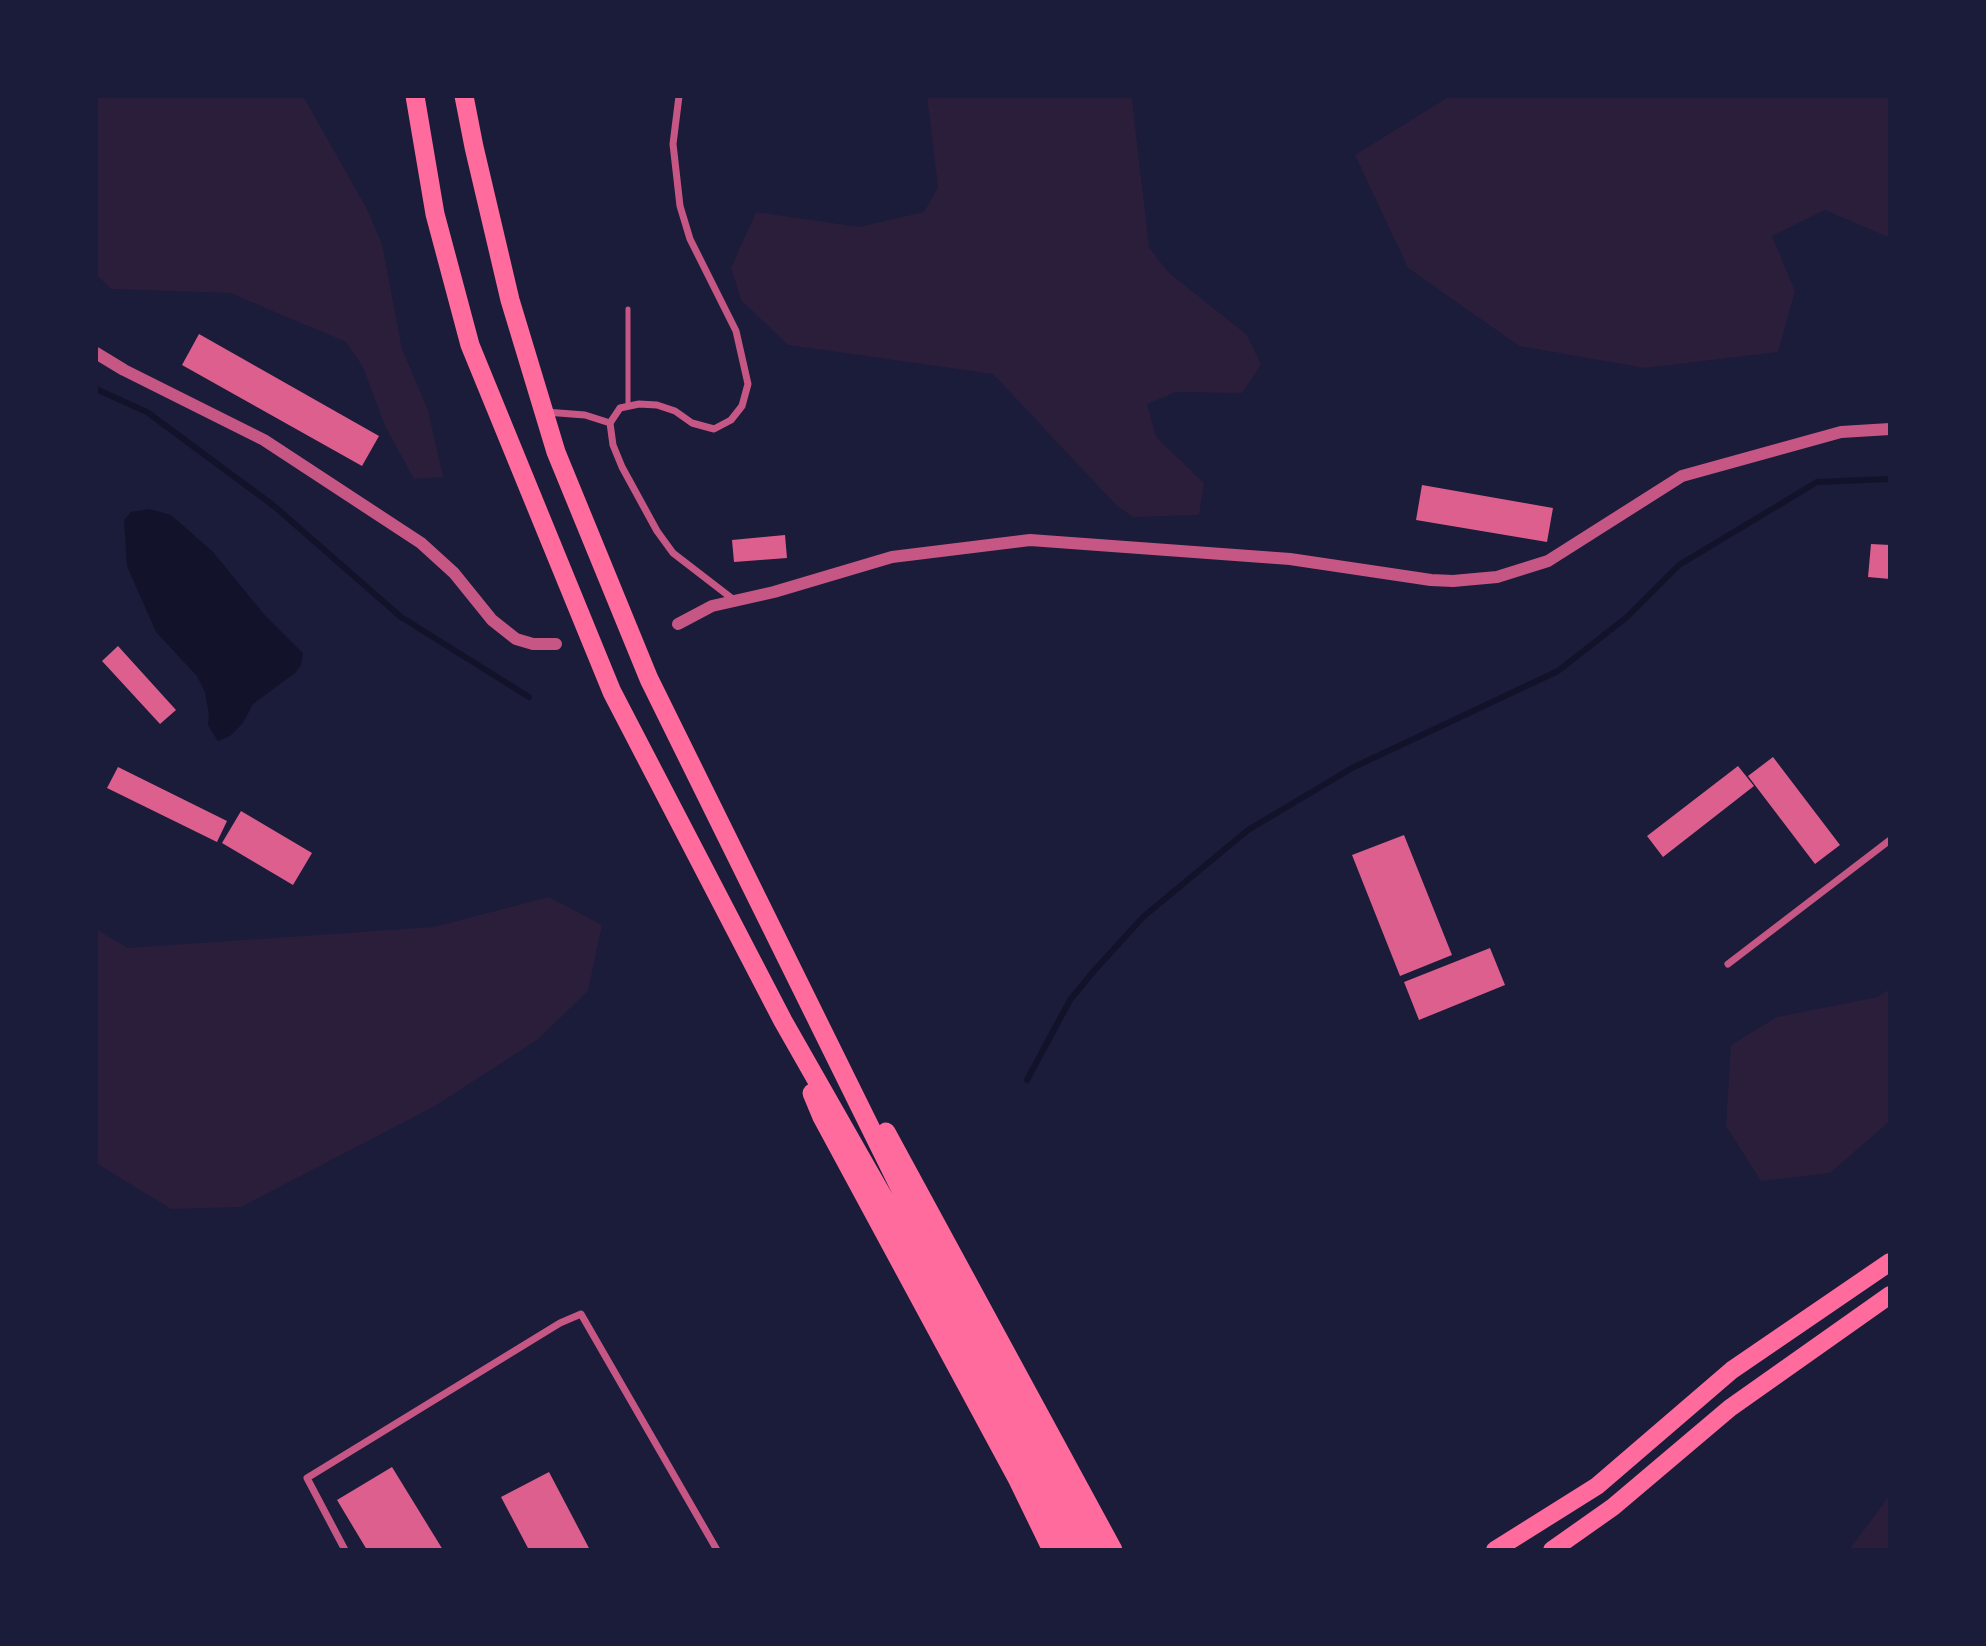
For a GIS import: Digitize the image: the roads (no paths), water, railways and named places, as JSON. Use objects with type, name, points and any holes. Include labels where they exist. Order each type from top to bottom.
[{"type":"highway","points":[[415,96],[435,214],[470,345],[612,692],[783,1021],[919,1260],[1072,1550]]},
{"type":"highway","points":[[464,96],[510,300],[556,452],[649,680],[940,1269],[1093,1550]]},
{"type":"highway","points":[[812,1008],[891,1139],[1113,1550]]},
{"type":"highway","points":[[783,1021],[822,1118],[1018,1480],[1052,1550]]},
{"type":"main road","points":[[1495,1550],[1597,1486],[1732,1370],[1890,1262]]},
{"type":"main road","points":[[1552,1550],[1613,1507],[1730,1408],[1890,1295]]},
{"type":"street","points":[[680,96],[673,144],[680,206],[690,239],[736,331],[748,384],[742,406],[731,421],[714,429],[692,423],[675,411],[657,405],[639,404],[620,408],[610,423],[613,445],[622,467],[657,531],[673,553],[734,600]]},
{"type":"street","points":[[96,353],[124,370],[264,440],[421,543],[454,573],[492,620],[516,639],[533,644],[556,644]]},
{"type":"street","points":[[544,412],[584,415],[610,423]]},
{"type":"street","points":[[678,624],[712,606],[774,592],[892,557],[1030,540],[1290,559],[1431,580],[1497,577],[1548,561],[1682,476],[1842,432],[1890,429]]},
{"type":"street","points":[[1728,964],[1890,840]]},
{"type":"street","points":[[345,1550],[307,1478],[560,1322],[581,1314],[717,1550]]},
{"type":"lane","points":[[628,309],[628,406]]},
{"type":"waterway","points":[[96,389],[147,412],[274,506],[401,617],[529,697]]},
{"type":"waterway","points":[[1027,1080],[1070,1000],[1093,972],[1143,917],[1248,830],[1352,768],[1558,671],[1627,617],[1679,565],[1817,482],[1890,479]]}]
